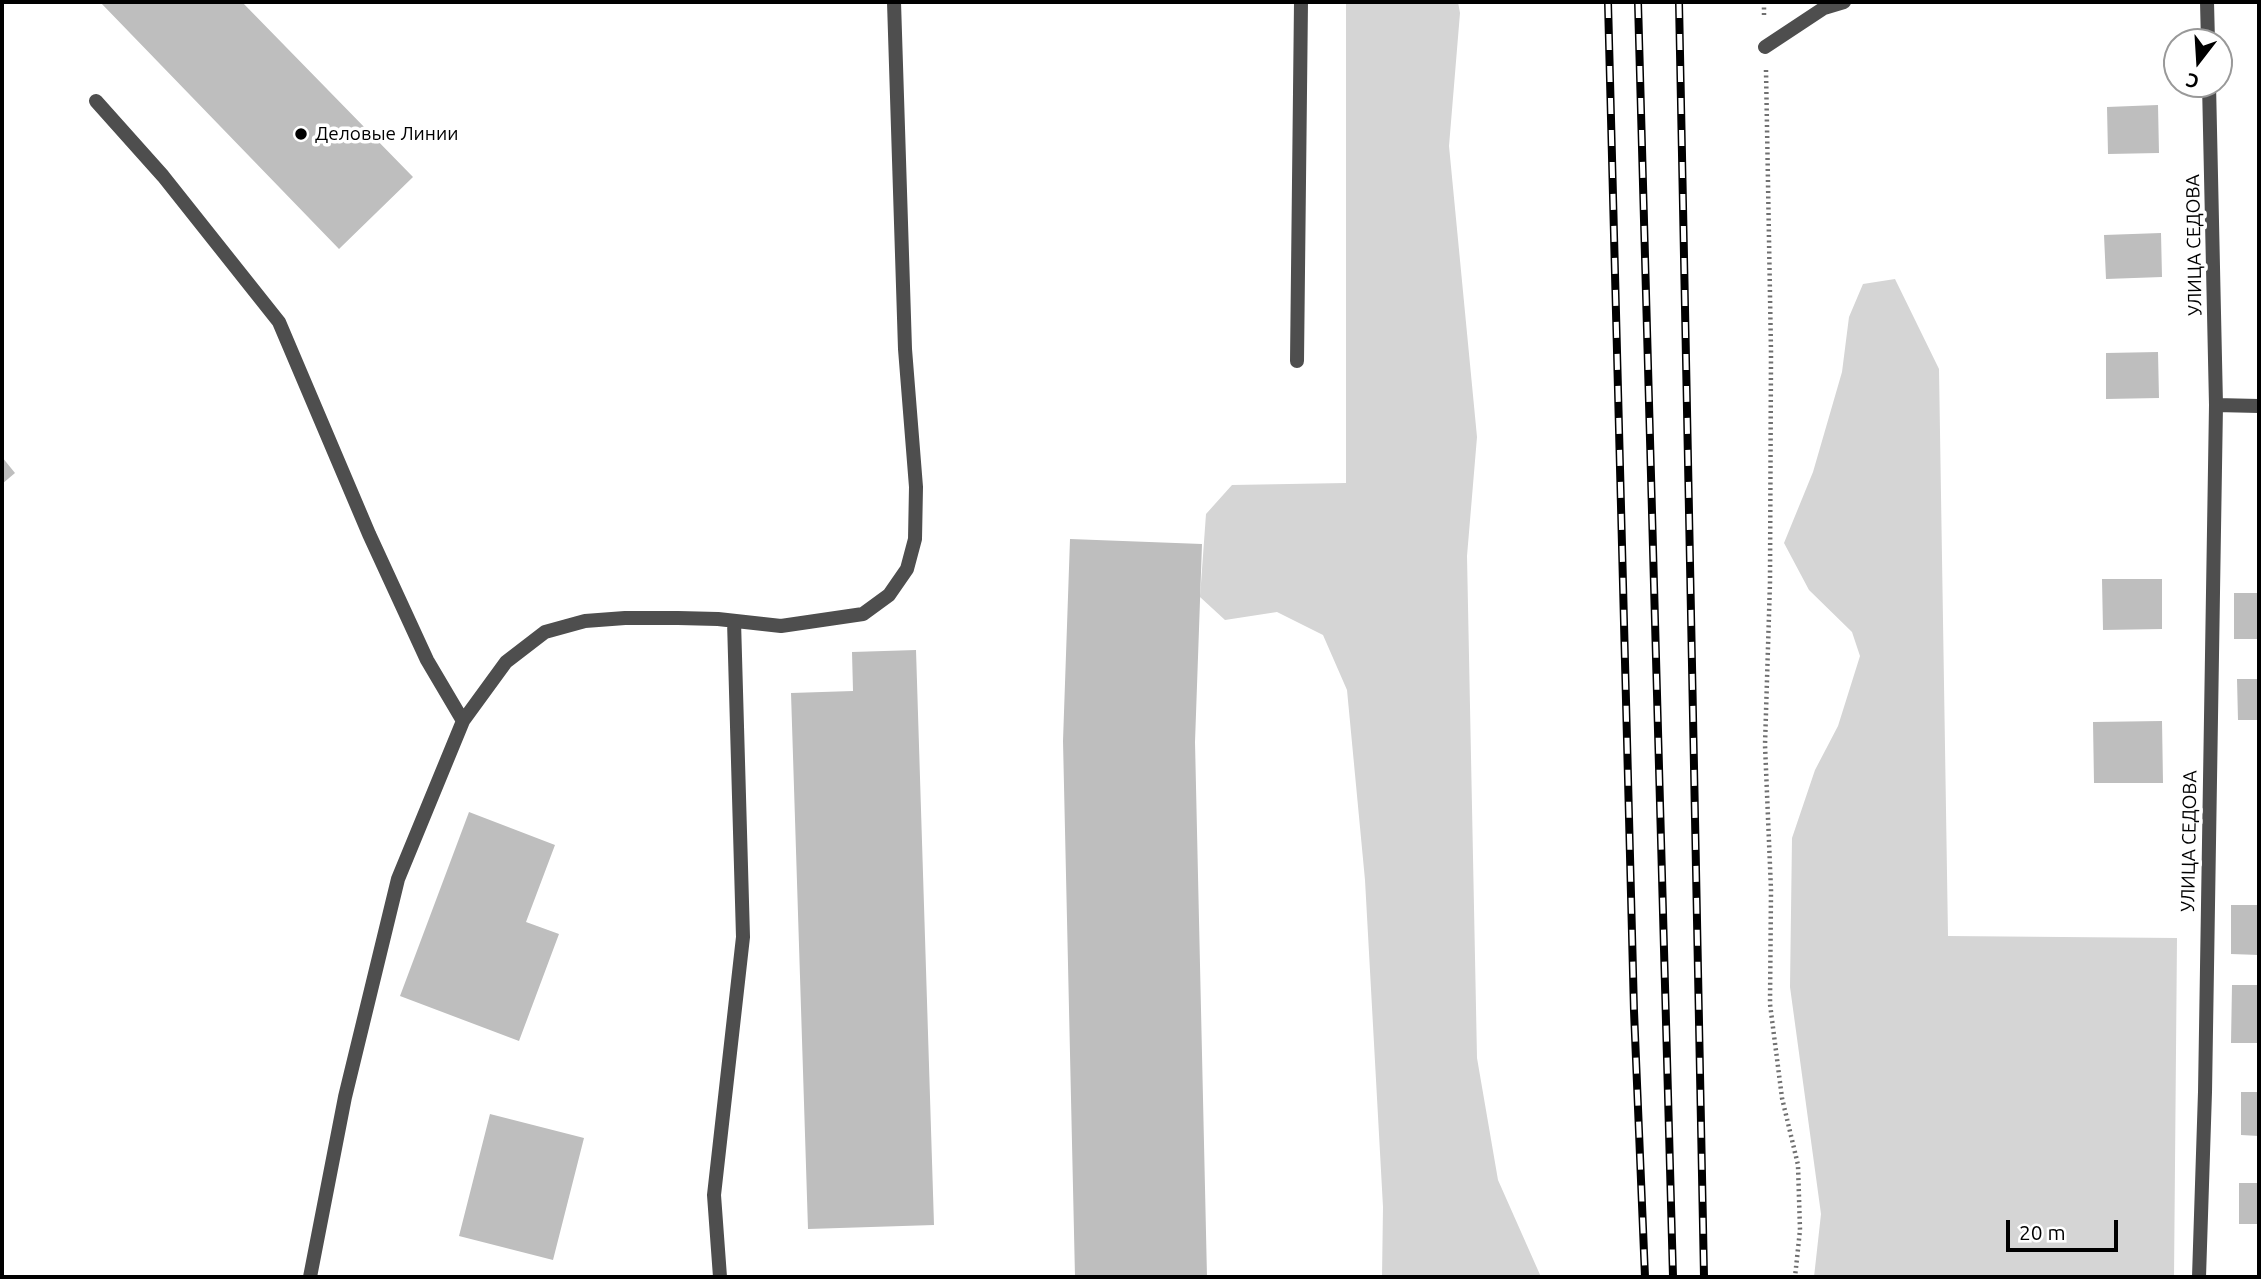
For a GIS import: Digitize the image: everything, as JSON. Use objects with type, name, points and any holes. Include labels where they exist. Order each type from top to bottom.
[{"type":"street","points":[[310,1277],[345,1097],[398,879],[463,721],[506,662],[544,632],[585,621],[625,618],[734,621],[781,626],[863,614],[889,595],[907,569],[915,539],[916,487],[905,349],[894,2]]},
{"type":"street","points":[[1297,361],[1301,2]]},
{"type":"street","points":[[1765,47],[1824,8],[1844,2]]},
{"type":"street","points":[[2207,2],[2208,28]]},
{"type":"street","name":"УЛИЦА СЕДОВА","points":[[2199,1277],[2217,405],[2209,98]]},
{"type":"street","points":[[96,101],[163,176],[279,322],[375,547],[427,660],[463,721]]},
{"type":"street","points":[[2217,405],[2259,406]]},
{"type":"street","points":[[720,1277],[714,1195],[743,937],[734,621]]},
{"type":"path","points":[[1763,2],[1771,352],[1770,582],[1765,744],[1771,890],[1770,1004],[1782,1098],[1798,1165],[1800,1230],[1796,1277]]},
{"type":"shaded area","points":[[1346,2],[1458,2],[1460,13],[1449,146],[1477,437],[1467,556],[1477,1058],[1498,1180],[1541,1277],[1382,1277],[1383,1207],[1365,880],[1347,690],[1323,635],[1277,612],[1225,620],[1200,597],[1206,514],[1232,485],[1346,483]]},
{"type":"shaded area","points":[[1895,279],[1939,369],[1948,936],[2177,938],[2174,1277],[1814,1277],[1821,1214],[1790,987],[1792,838],[1815,770],[1838,726],[1860,656],[1852,632],[1809,590],[1784,543],[1813,472],[1842,372],[1849,317],[1863,284]]},
{"type":"building","points":[[100,2],[242,2],[413,177],[339,249]]},
{"type":"building","points":[[2158,105],[2159,153],[2108,154],[2107,107]]},
{"type":"building","points":[[2161,233],[2162,277],[2106,279],[2104,235]]},
{"type":"building","points":[[2158,352],[2159,398],[2106,399],[2106,353]]},
{"type":"building","points":[[2259,355],[2259,376],[2257,376]]},
{"type":"building","points":[[2,457],[15,473],[2,484]]},
{"type":"building","points":[[1070,539],[1202,544],[1195,742],[1207,1277],[1075,1277],[1063,741]]},
{"type":"building","points":[[2102,579],[2162,579],[2162,629],[2103,630]]},
{"type":"building","points":[[2234,593],[2259,593],[2259,639],[2234,639]]},
{"type":"building","points":[[916,650],[934,1225],[808,1229],[791,693],[853,691],[852,652]]},
{"type":"building","points":[[2237,679],[2259,679],[2259,720],[2238,720]]},
{"type":"building","points":[[2162,721],[2163,783],[2094,783],[2093,722]]},
{"type":"building","points":[[469,812],[555,845],[526,922],[559,934],[519,1041],[400,996]]},
{"type":"building","points":[[2231,905],[2259,905],[2259,955],[2231,954]]},
{"type":"building","points":[[2232,985],[2259,985],[2259,1043],[2231,1043]]},
{"type":"building","points":[[2241,1092],[2259,1092],[2259,1136],[2241,1135]]},
{"type":"building","points":[[490,1114],[584,1138],[553,1260],[459,1236]]},
{"type":"building","points":[[2239,1183],[2259,1183],[2259,1224],[2239,1224]]},
{"type":"railway","points":[[1608,2],[1634,1011],[1645,1277]]},
{"type":"railway","points":[[1638,2],[1673,1277]]},
{"type":"railway","points":[[1679,2],[1704,1277]]},
{"type":"place","name":"Деловые Линии","points":[[301,134]]}]
